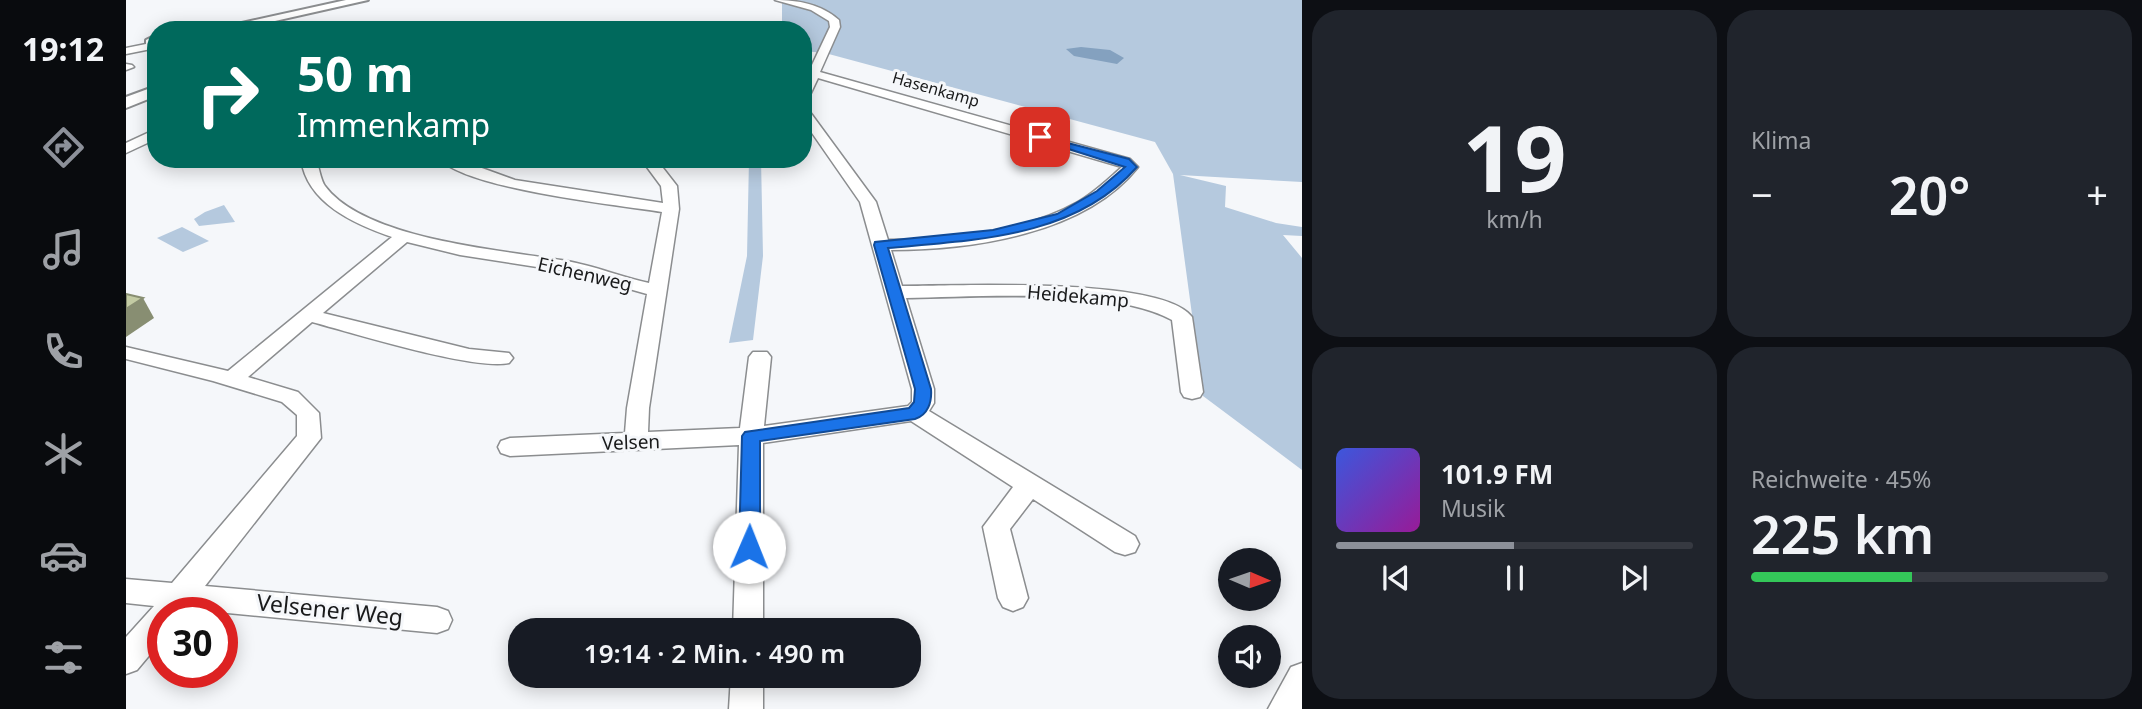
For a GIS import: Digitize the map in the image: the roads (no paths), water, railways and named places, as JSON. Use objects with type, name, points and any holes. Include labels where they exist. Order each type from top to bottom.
[{"type":"main road","points":[[260,21],[362,0]]},
{"type":"street","points":[[779,0],[814,8],[834,20],[835,27],[813,73]]},
{"type":"street","points":[[126,50],[147,45]]},
{"type":"street","name":"Hasenkamp","points":[[813,73],[1129,164],[1131,167],[1101,193],[1061,216],[993,234],[880,245]]},
{"type":"street","points":[[812,123],[869,202],[923,389],[923,402],[915,413],[1125,544]]},
{"type":"street","points":[[126,149],[147,138]]},
{"type":"street","name":"Eichenweg","points":[[310,168],[312,179],[336,206],[386,232],[573,268],[657,290],[638,408],[636,442]]},
{"type":"street","points":[[465,168],[512,184],[671,209]]},
{"type":"street","points":[[655,168],[669,186],[671,209],[657,290]]},
{"type":"street","points":[[232,379],[404,236]]},
{"type":"street","name":"Heidekamp","points":[[893,292],[1050,292],[1164,305],[1182,317],[1192,392]]},
{"type":"street","points":[[310,316],[469,355],[502,358]]},
{"type":"street","points":[[126,354],[232,379],[290,397],[308,413],[309,438],[179,597]]},
{"type":"street","points":[[748,618],[751,436],[760,357]]},
{"type":"street","name":"Velsen","points":[[510,447],[751,436],[915,413]]},
{"type":"street","points":[[1013,598],[996,527],[1028,485]]},
{"type":"street","name":"Velsener Weg","points":[[126,591],[147,599]]},
{"type":"street","name":"Velsener Weg","points":[[238,611],[437,620]]},
{"type":"street","points":[[126,660],[147,635]]},
{"type":"street","points":[[1286,709],[1302,678]]},
{"type":"street","points":[[746,709],[747,688]]}]
